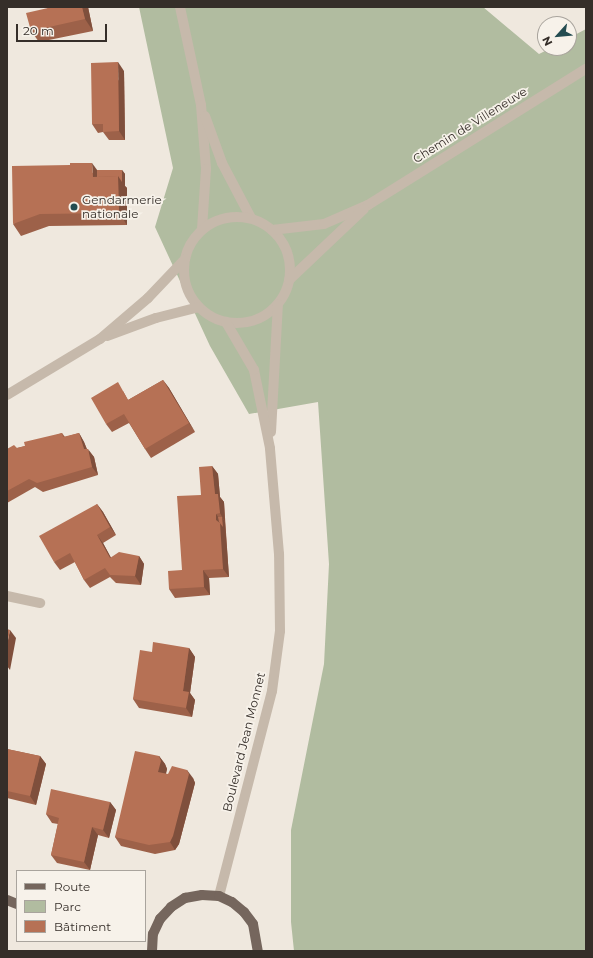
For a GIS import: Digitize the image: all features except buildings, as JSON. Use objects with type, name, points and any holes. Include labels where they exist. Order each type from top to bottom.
[{"type":"main road","points":[[152,951],[149,934],[171,906],[186,898],[202,895],[219,896],[232,902],[244,912],[253,924],[258,951]]},
{"type":"street","points":[[180,7],[201,106],[206,169],[202,229]]},
{"type":"street","name":"Chemin de Villeneuve","points":[[272,230],[324,224],[368,205],[586,69]]},
{"type":"street","points":[[201,106],[222,163],[251,218]]},
{"type":"street","name":"Chemin de Villeneuve","points":[[289,280],[368,205]]},
{"type":"street","points":[[233,217],[251,218],[272,230],[279,238],[287,253],[289,280],[278,304],[254,320],[226,322],[211,316],[199,307],[189,293],[184,276],[185,259],[191,242],[202,229],[216,220],[233,217]]},
{"type":"street","points":[[7,395],[100,339],[148,298],[185,259]]},
{"type":"street","name":"Boulevard Jean Monnet","points":[[270,448],[278,304]]},
{"type":"street","points":[[100,339],[156,318],[199,307]]},
{"type":"street","name":"Boulevard Jean Monnet","points":[[219,896],[272,691],[280,631],[279,554],[270,448],[254,370],[226,322]]},
{"type":"street","points":[[7,596],[40,603]]},
{"type":"green space","points":[[139,7],[483,7],[537,52],[537,56],[577,56],[577,34],[586,29],[586,951],[294,951],[291,922],[291,830],[324,664],[329,564],[318,402],[249,414],[210,346],[155,227],[173,168]]},
{"type":"place","name":"Gendarmerie nationale","points":[[74,207]]}]
